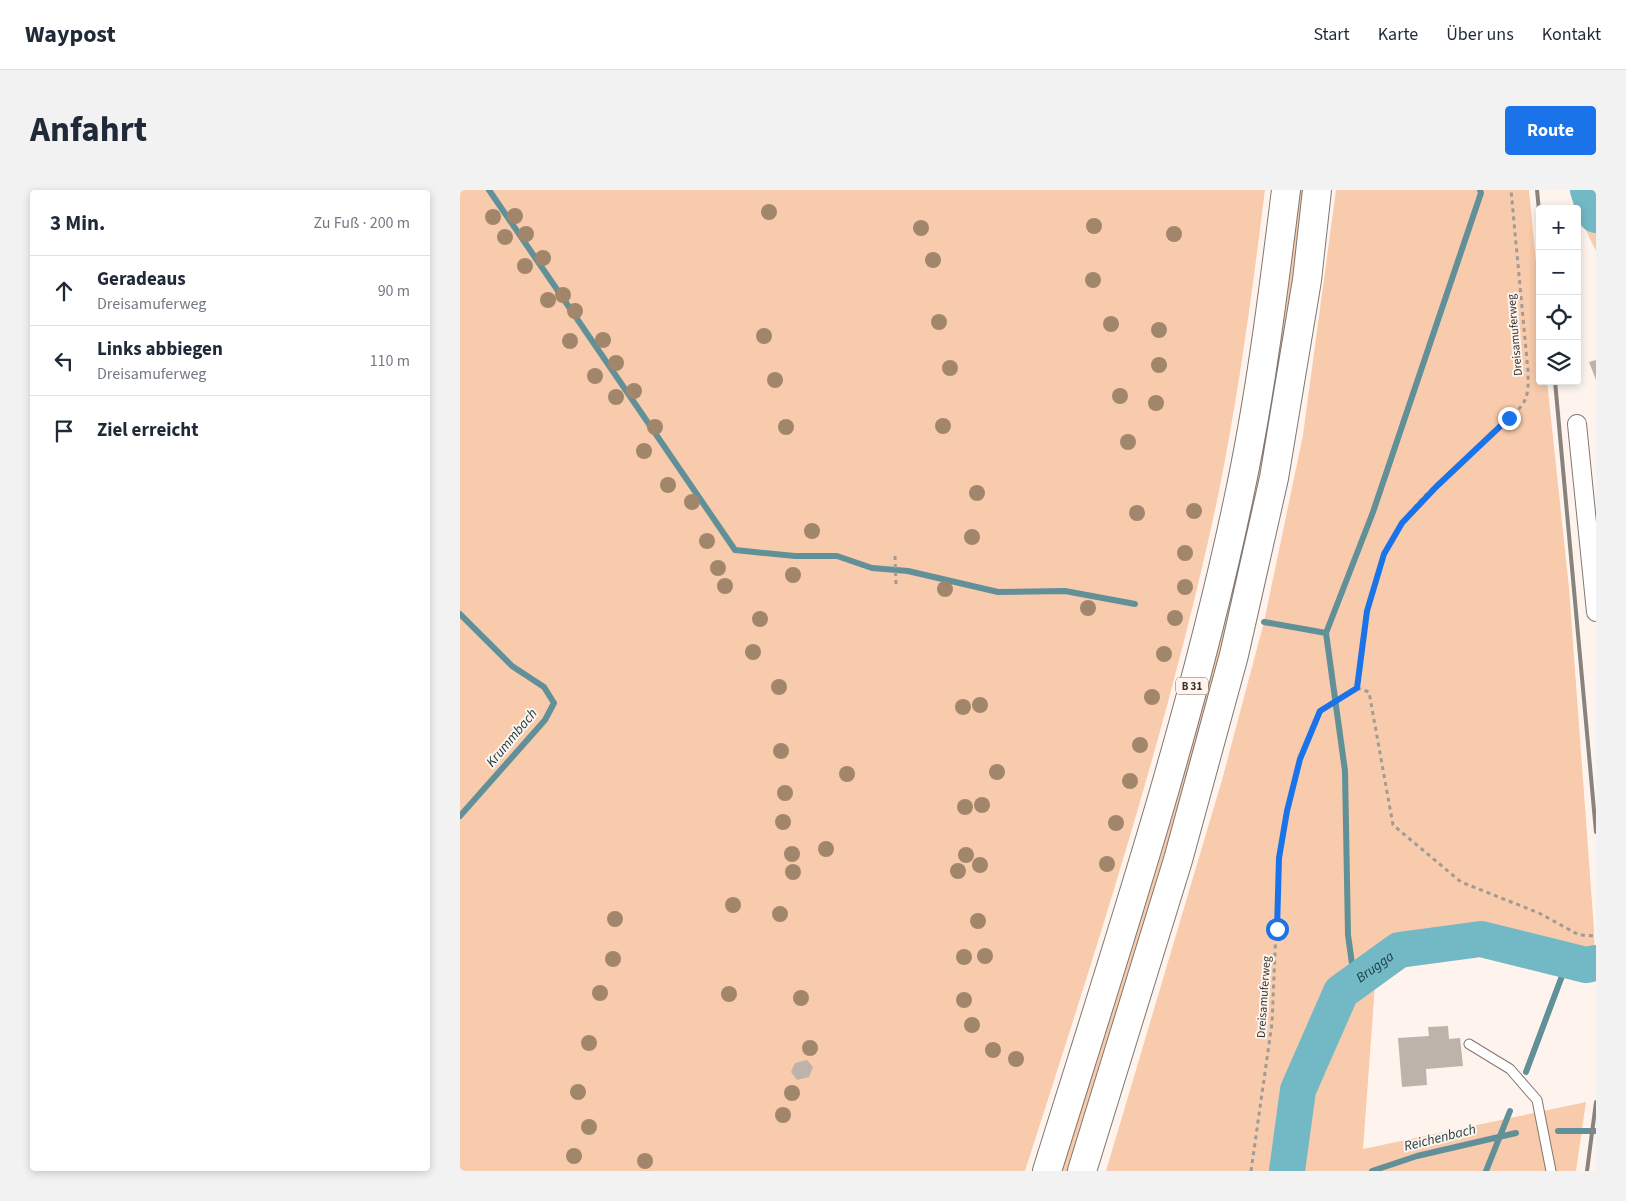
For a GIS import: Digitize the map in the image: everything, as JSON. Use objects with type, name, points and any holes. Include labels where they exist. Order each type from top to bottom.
[{"type":"highway","name":"B 31","points":[[1047,1171],[1146,851],[1202,649],[1238,502],[1261,383],[1286,190]]},
{"type":"highway","name":"B 31","points":[[1082,1171],[1178,860],[1234,655],[1274,478],[1307,280],[1317,190]]},
{"type":"street","points":[[1577,424],[1596,612]]},
{"type":"lane","points":[[1469,1044],[1510,1069],[1537,1100],[1551,1171]]},
{"type":"path","name":"Dreisamuferweg","points":[[1251,1171],[1272,1023],[1279,858],[1287,811],[1300,759],[1320,711],[1357,688],[1367,611],[1384,554],[1402,523],[1436,487],[1509,418],[1524,402],[1528,391],[1528,370],[1511,190]]},
{"type":"path","points":[[896,556],[896,585]]},
{"type":"path","points":[[1357,688],[1369,692],[1393,825],[1462,882],[1539,913],[1579,935],[1596,936]]},
{"type":"shaded area","points":[[460,190],[1265,190],[1232,424],[1198,586],[1129,839],[1025,1171],[460,1171]]},
{"type":"shaded area","points":[[1298,190],[1305,190],[1296,273],[1277,394],[1250,537],[1197,755],[1069,1171],[1059,1171],[1130,946]]},
{"type":"shaded area","points":[[1336,190],[1529,190],[1536,263],[1536,385],[1547,385],[1569,588],[1595,964],[1486,946],[1440,948],[1375,985],[1363,1149],[1586,1102],[1576,1171],[1106,1171],[1222,780],[1264,622],[1303,435]]},
{"type":"shaded area","points":[[1573,190],[1593,190],[1591,203],[1596,214],[1596,251],[1581,220],[1581,205],[1576,205]]},
{"type":"building","points":[[1596,360],[1596,380],[1589,362]]},
{"type":"building","points":[[1448,1026],[1449,1039],[1460,1038],[1463,1066],[1426,1069],[1427,1085],[1402,1087],[1398,1038],[1429,1036],[1428,1027]]},
{"type":"building","points":[[807,1060],[813,1067],[809,1077],[797,1080],[791,1072],[795,1063]]},
{"type":"waterway","points":[[489,190],[735,550],[795,556],[837,556],[872,568],[908,571],[998,592],[1065,591],[1135,604]]},
{"type":"waterway","points":[[1354,978],[1348,935],[1345,771],[1326,633],[1373,512],[1481,193],[1480,190]]},
{"type":"waterway","name":"Brugga","points":[[1588,190],[1596,215]]},
{"type":"waterway","name":"Krummbach","points":[[460,614],[512,666],[544,687],[554,703],[545,720],[460,816]]},
{"type":"waterway","points":[[1264,622],[1326,633]]},
{"type":"waterway","name":"Brugga","points":[[1287,1171],[1298,1090],[1341,992],[1399,950],[1481,939],[1586,965],[1596,963]]},
{"type":"waterway","points":[[1526,1072],[1568,960]]},
{"type":"waterway","name":"Reichenbach","points":[[1486,1171],[1510,1111]]},
{"type":"waterway","name":"Reichenbach","points":[[1558,1131],[1596,1131]]},
{"type":"waterway","name":"Reichenbach","points":[[1372,1171],[1417,1156],[1516,1133]]},
{"type":"railway","points":[[1537,190],[1538,205]]},
{"type":"railway","points":[[1555,385],[1596,832]]},
{"type":"railway","points":[[1587,1171],[1596,1102]]},
{"type":"route","points":[[1277,929],[1279,858],[1287,811],[1300,759],[1320,711],[1357,688],[1367,611],[1384,554],[1402,523],[1436,487],[1484,444],[1509,418]]}]
